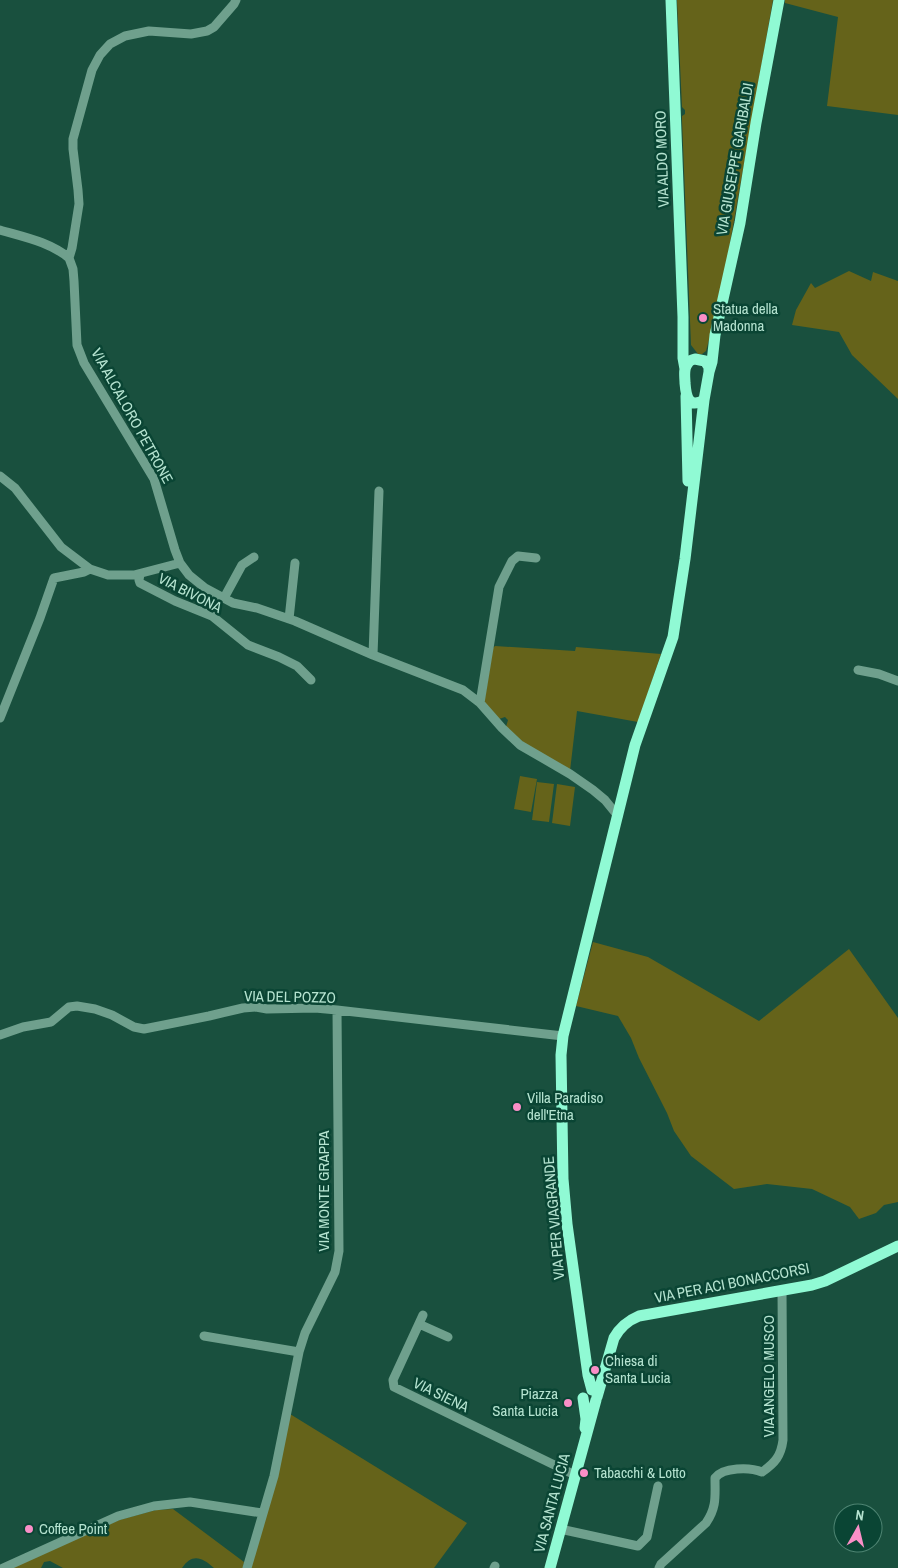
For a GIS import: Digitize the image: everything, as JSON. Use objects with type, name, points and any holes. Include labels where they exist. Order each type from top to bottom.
[{"type":"main road","name":"VIA ALDO MORO","points":[[671,0],[683,317]]},
{"type":"main road","name":"VIA GIUSEPPE GARIBALDI","points":[[718,323],[740,223],[779,0]]},
{"type":"main road","points":[[683,317],[688,347],[691,353],[708,365],[709,372]]},
{"type":"main road","points":[[670,650],[688,478],[683,317]]},
{"type":"main road","points":[[685,369],[690,361],[699,359],[708,351],[718,323]]},
{"type":"main road","points":[[618,816],[635,745],[673,637],[685,559],[704,400],[718,323]]},
{"type":"main road","points":[[686,396],[692,402],[704,400]]},
{"type":"main road","name":"VIA PER VIAGRANDE","points":[[591,1395],[567,1224],[563,1179],[561,1055],[563,1036],[618,816]]},
{"type":"main road","name":"VIA PER ACI BONACCORSI","points":[[591,1395],[603,1376],[618,1330],[629,1320],[639,1316],[812,1285],[825,1281],[898,1246]]},
{"type":"main road","name":"VIA SANTA LUCIA","points":[[550,1568],[584,1445],[591,1395]]},
{"type":"street","name":"VIA ALCALORO PETRONE","points":[[180,564],[154,479],[84,363],[77,345],[73,269],[69,258],[79,204],[73,139],[92,70],[96,61],[110,44],[125,36],[149,31],[191,34],[207,32],[214,27],[236,0]]},
{"type":"street","points":[[0,230],[48,245],[61,251],[69,258]]},
{"type":"street","points":[[0,476],[15,488],[61,547],[90,569],[118,576],[140,574],[180,564],[189,575],[205,588],[233,603],[257,608],[289,619],[373,655],[463,690],[480,703],[520,745],[570,774],[593,790],[605,800],[618,816]]},
{"type":"street","points":[[373,655],[379,491]]},
{"type":"street","points":[[480,703],[499,587],[512,562],[518,556],[536,558]]},
{"type":"street","points":[[224,598],[242,565],[254,557]]},
{"type":"street","points":[[289,619],[294,563]]},
{"type":"street","points":[[0,718],[54,578],[90,569]]},
{"type":"street","name":"VIA BIVONA","points":[[140,574],[138,580],[140,583],[183,605],[212,616],[248,646],[279,657],[297,666],[311,680]]},
{"type":"street","points":[[858,670],[879,674],[898,681]]},
{"type":"street","name":"VIA DEL POZZO","points":[[0,1035],[23,1027],[51,1022],[69,1007],[77,1006],[95,1009],[112,1015],[134,1027],[144,1028],[256,1006],[267,1009],[315,1008],[336,1010],[563,1036]]},
{"type":"street","name":"VIA MONTE GRAPPA","points":[[247,1568],[274,1476],[299,1352],[305,1333],[335,1272],[339,1251],[336,1010]]},
{"type":"street","name":"VIA ANGELO MUSCO","points":[[659,1568],[711,1516],[715,1505],[715,1478],[717,1475],[722,1472],[746,1468],[762,1472],[773,1465],[779,1457],[783,1440],[782,1290]]},
{"type":"street","name":"VIA SIENA","points":[[424,1315],[393,1380],[394,1387],[575,1475]]},
{"type":"street","points":[[419,1324],[448,1337]]},
{"type":"street","points":[[204,1336],[299,1352]]},
{"type":"street","points":[[560,1529],[638,1546],[647,1537],[658,1486]]},
{"type":"street","points":[[3,1568],[118,1516],[154,1506],[190,1502],[262,1513]]},
{"type":"shaded area","points":[[677,0],[773,0],[721,294],[706,351],[702,354],[698,354],[691,345],[682,120],[685,110],[682,107]]},
{"type":"shaded area","points":[[785,0],[898,0],[898,115],[827,106],[838,17],[785,3]]},
{"type":"shaded area","points":[[849,271],[871,281],[873,272],[898,281],[898,399],[852,355],[839,332],[792,325],[796,310],[811,283],[815,288]]},
{"type":"shaded area","points":[[495,646],[575,651],[576,647],[661,654],[638,722],[577,711],[570,771],[532,750],[506,727],[508,720],[505,717],[499,719],[484,703],[493,648]]},
{"type":"shaded area","points":[[520,776],[537,779],[531,812],[514,809]]},
{"type":"shaded area","points":[[537,782],[554,784],[549,822],[532,820]]},
{"type":"shaded area","points":[[557,784],[575,787],[570,826],[552,823]]},
{"type":"shaded area","points":[[593,942],[648,957],[759,1021],[849,949],[898,1018],[898,1202],[884,1205],[876,1213],[859,1219],[850,1207],[812,1189],[767,1184],[734,1189],[691,1156],[674,1131],[631,1038],[618,1016],[576,1006]]},
{"type":"shaded area","points":[[290,1414],[467,1523],[434,1568],[251,1568]]},
{"type":"shaded area","points":[[173,1509],[244,1562],[243,1568],[214,1568],[197,1558],[190,1560],[182,1568],[63,1568],[50,1561],[44,1562],[41,1568],[12,1568],[119,1520],[156,1510]]},
{"type":"place","name":"Statua della Madonna","points":[[703,318]]},
{"type":"place","name":"Villa Paradiso dell'Etna","points":[[517,1107]]},
{"type":"place","name":"Chiesa di Santa Lucia","points":[[595,1370]]},
{"type":"place","name":"Piazza Santa Lucia","points":[[568,1403]]},
{"type":"place","name":"Tabacchi & Lotto","points":[[584,1473]]},
{"type":"place","name":"Coffee Point","points":[[29,1529]]}]
